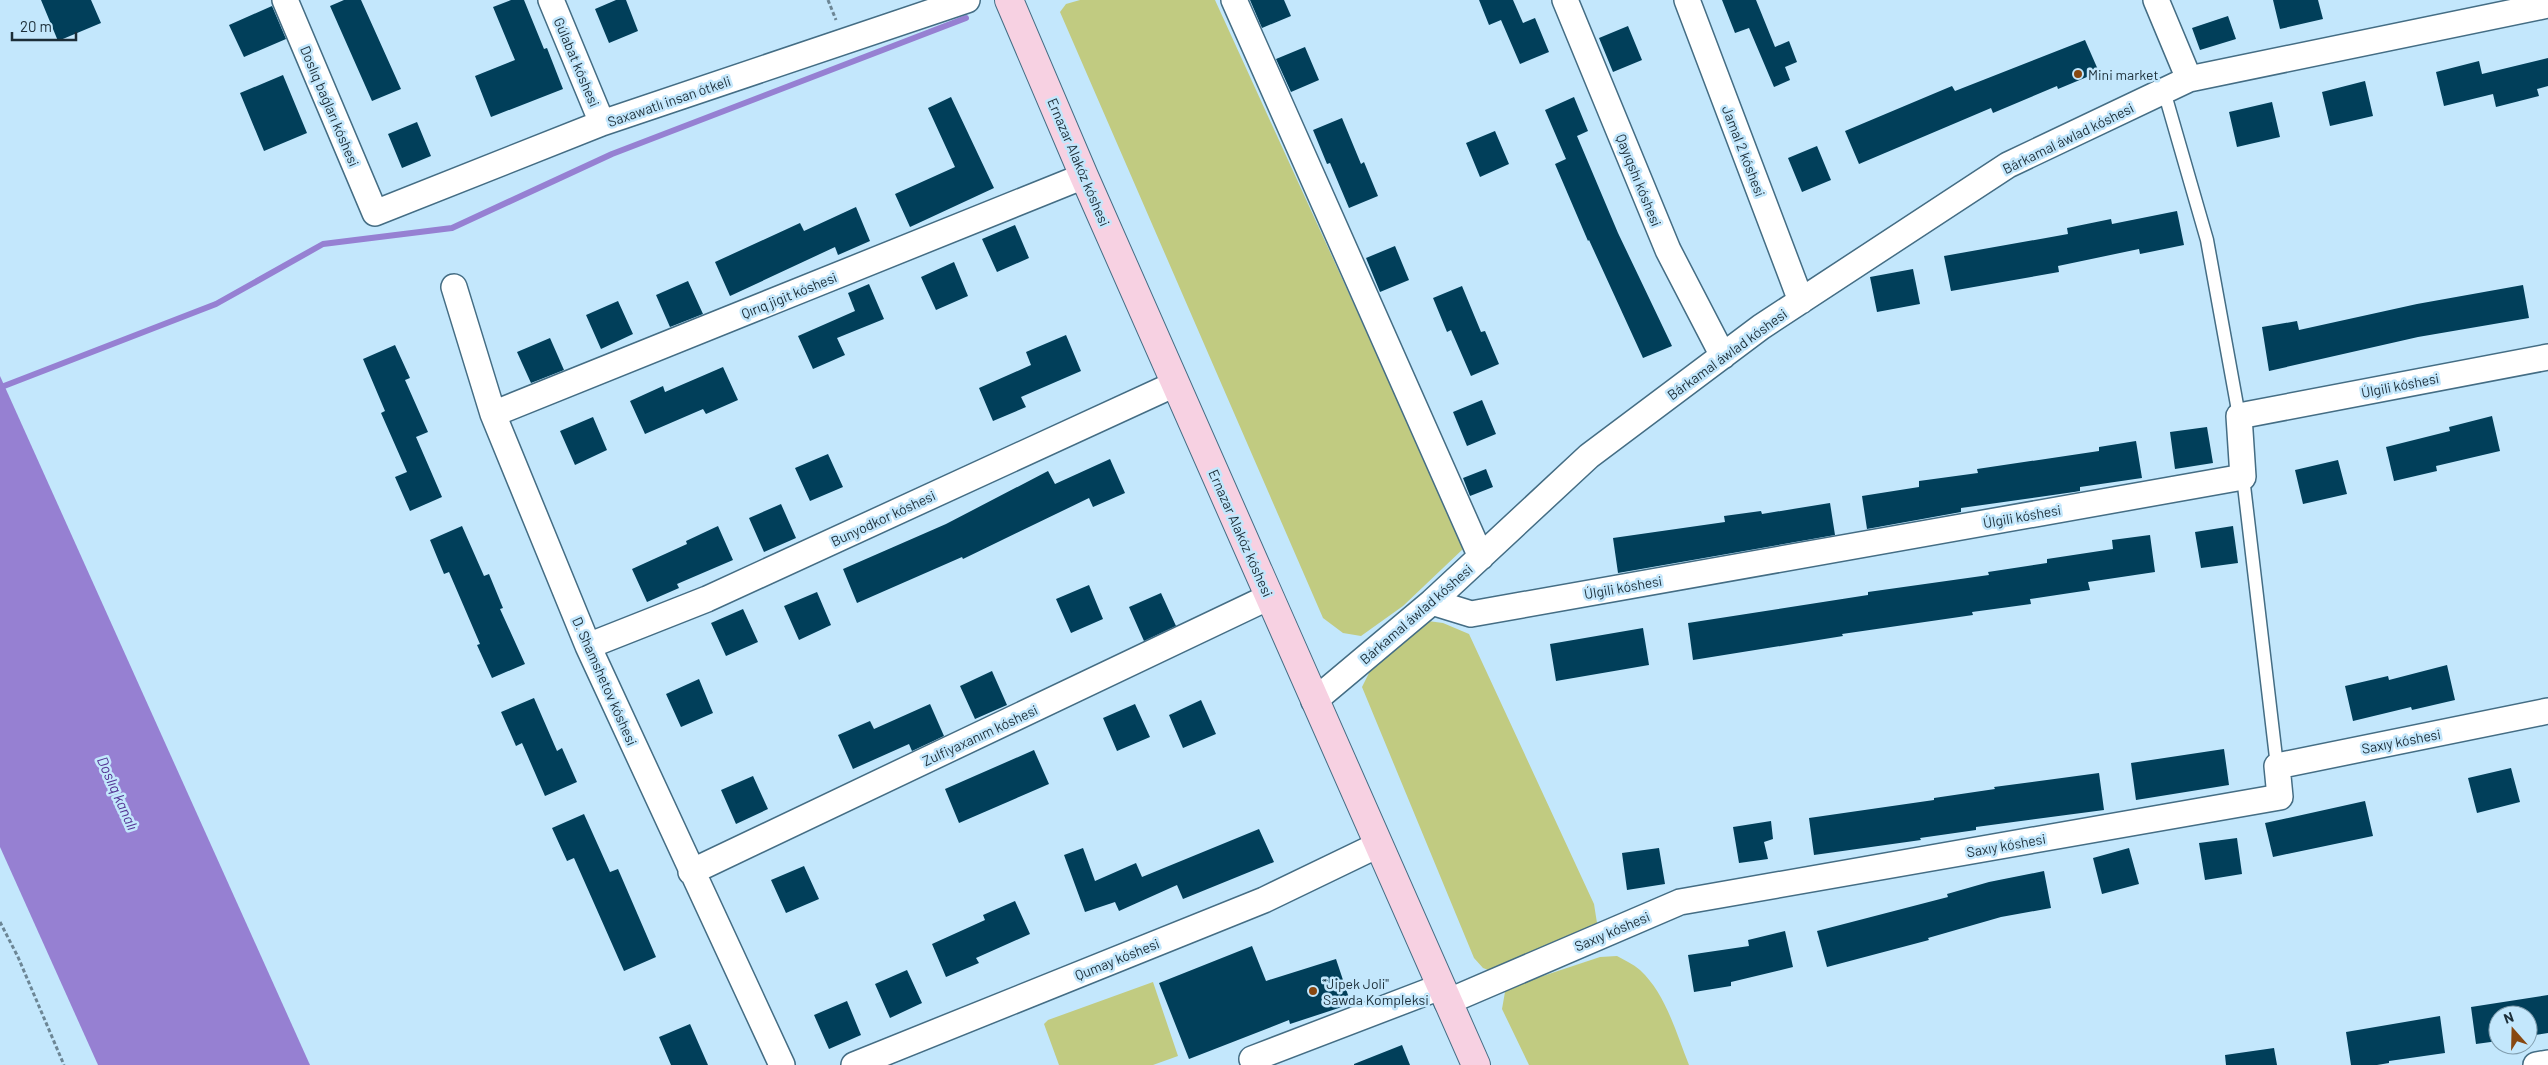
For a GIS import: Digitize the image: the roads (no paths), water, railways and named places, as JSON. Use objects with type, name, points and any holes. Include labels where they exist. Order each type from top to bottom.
[{"type":"main road","name":"Ernazar Alakóz kóshesi","points":[[1009,0],[1314,701],[1476,1065]]},
{"type":"street","name":"Doslıq baǵları kóshesi","points":[[286,0],[375,213]]},
{"type":"street","name":"Gúlabat kóshesi","points":[[551,0],[602,124]]},
{"type":"street","name":"Saxawatlı insan ótkeli","points":[[375,213],[602,124],[967,0]]},
{"type":"street","points":[[1234,0],[1481,557]]},
{"type":"street","name":"Qayıqshı kóshesi","points":[[1565,0],[1668,250],[1723,356]]},
{"type":"street","name":"Jamal 2 kóshesi","points":[[1687,0],[1801,301]]},
{"type":"street","points":[[2156,0],[2189,80]]},
{"type":"street","name":"Bárkamal áwlad kóshesi","points":[[1314,701],[1432,602],[1589,456],[1723,356],[1801,301],[2008,165],[2189,80],[2548,5]]},
{"type":"street","name":"Qırıq jigit kóshesi","points":[[493,414],[1084,176]]},
{"type":"street","name":"D. Shamshetov kóshesi","points":[[454,287],[493,414],[588,646],[782,1065]]},
{"type":"street","name":"Úlgili kóshesi","points":[[2239,416],[2548,357]]},
{"type":"street","name":"Bunyodkor kóshesi","points":[[588,646],[707,599],[1175,384]]},
{"type":"street","points":[[2239,416],[2243,477]]},
{"type":"street","name":"Úlgili kóshesi","points":[[1432,602],[1471,614],[2243,477]]},
{"type":"street","name":"Zulfiyaxanım kóshesi","points":[[691,872],[1269,598]]},
{"type":"street","name":"Saxıy kóshesi","points":[[1252,1059],[1444,995],[1680,902],[2280,797],[2277,766],[2548,711]]},
{"type":"street","name":"Qumay kóshesi","points":[[854,1065],[1264,900],[1378,846]]},
{"type":"street","points":[[2536,1065],[2548,1063]]},
{"type":"lane","points":[[2164,92],[2207,240],[2239,416]]},
{"type":"lane","points":[[2243,477],[2277,766]]},
{"type":"water","name":"Doslıq kanalı","points":[[0,376],[310,1065],[98,1065],[0,847]]},
{"type":"waterway","points":[[4,386],[216,304],[323,244],[452,228],[612,154],[966,18]]},
{"type":"place","name":"Mini market","points":[[2078,74]]},
{"type":"place","name":"\"Jipek Joli\" Sawda Kompleksi","points":[[1313,991]]}]
